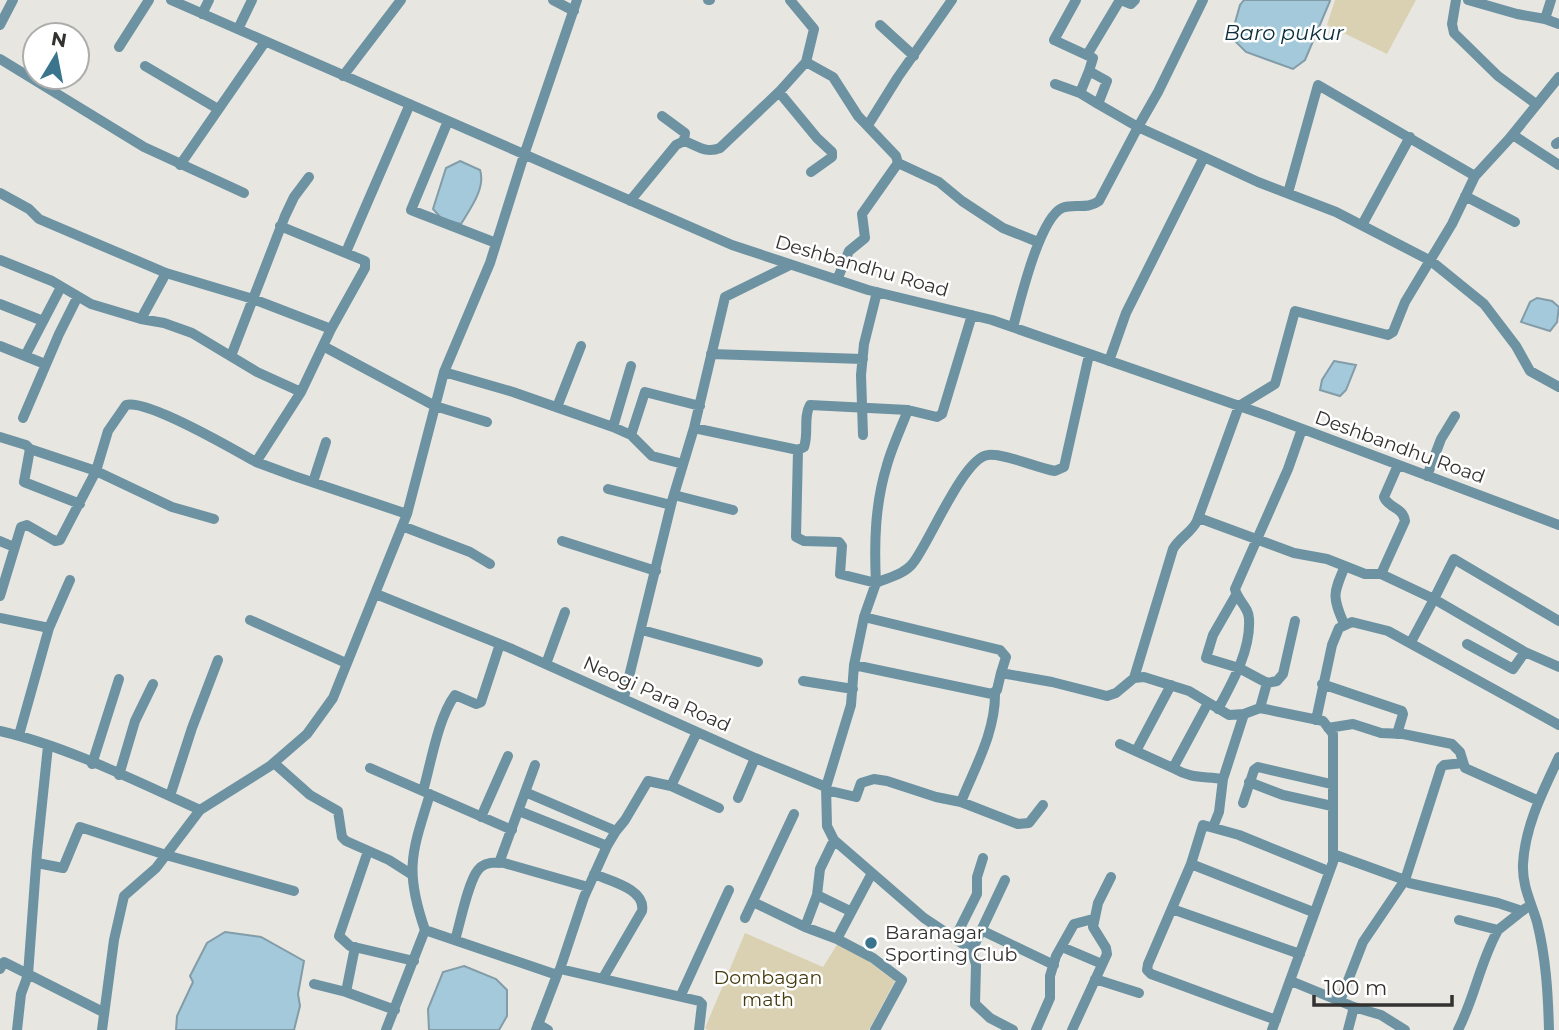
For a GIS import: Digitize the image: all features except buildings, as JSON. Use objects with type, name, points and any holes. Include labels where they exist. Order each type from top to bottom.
[{"type":"street","points":[[0,25],[13,0]]},
{"type":"street","points":[[119,47],[149,0]]},
{"type":"street","name":"Deshbandhu Road","points":[[171,0],[732,245],[877,292],[1013,327],[1240,406],[1559,525]]},
{"type":"street","points":[[202,14],[209,0]]},
{"type":"street","points":[[238,29],[252,0]]},
{"type":"street","points":[[343,76],[401,0]]},
{"type":"street","points":[[553,0],[574,11]]},
{"type":"street","points":[[102,1030],[114,940],[124,896],[156,868],[200,810],[274,763],[307,734],[333,698],[407,514],[444,372],[496,243],[577,0]]},
{"type":"street","points":[[684,141],[699,149],[720,148],[779,92],[806,62],[814,29],[790,0]]},
{"type":"street","points":[[868,125],[952,0]]},
{"type":"street","points":[[1076,0],[1054,40],[1093,60],[1080,93]]},
{"type":"street","points":[[1087,55],[1120,0],[1131,4],[1135,0]]},
{"type":"street","points":[[1013,327],[1038,242],[1057,212],[1063,208],[1087,207],[1098,201],[1158,92],[1203,0]]},
{"type":"street","points":[[1455,0],[1452,24],[1454,33],[1497,76],[1536,104]]},
{"type":"street","points":[[1471,0],[1559,24]]},
{"type":"street","points":[[1545,19],[1551,0]]},
{"type":"street","points":[[880,26],[914,56]]},
{"type":"street","points":[[180,165],[265,41]]},
{"type":"street","points":[[0,59],[112,129],[180,165],[244,194]]},
{"type":"street","points":[[806,62],[833,78],[858,116],[896,156],[898,163],[939,182],[1003,228],[1038,242]]},
{"type":"street","points":[[145,66],[218,109]]},
{"type":"street","points":[[1089,71],[1107,81],[1098,104]]},
{"type":"street","points":[[1000,673],[1107,696],[1116,693],[1134,678],[1172,549],[1177,541],[1195,526],[1199,518],[1240,406],[1275,384],[1295,311],[1388,335],[1397,327],[1405,302],[1452,225],[1475,176],[1513,135],[1559,77]]},
{"type":"street","points":[[1055,84],[1080,93],[1138,127],[1336,212],[1431,261],[1484,304],[1516,346],[1530,372],[1559,387]]},
{"type":"street","points":[[1288,193],[1318,85],[1475,176]]},
{"type":"street","points":[[779,92],[832,152],[832,157],[811,172]]},
{"type":"street","points":[[346,252],[410,104]]},
{"type":"street","points":[[662,116],[685,133],[684,141]]},
{"type":"street","points":[[448,121],[411,210],[496,243]]},
{"type":"street","points":[[1513,135],[1559,165]]},
{"type":"street","points":[[1363,225],[1410,137]]},
{"type":"street","points":[[630,201],[676,145],[684,141]]},
{"type":"street","points":[[1109,360],[1126,313],[1205,157]]},
{"type":"street","points":[[837,280],[849,251],[865,238],[862,214],[898,163]]},
{"type":"street","points":[[231,356],[281,226],[294,197],[309,177]]},
{"type":"street","points":[[0,193],[29,209],[39,219],[166,273],[253,299],[331,329]]},
{"type":"street","points":[[1465,196],[1515,222]]},
{"type":"street","points":[[256,462],[301,392],[366,265],[364,258],[281,226]]},
{"type":"street","points":[[0,260],[77,298],[192,333],[257,372],[301,392]]},
{"type":"street","points":[[624,697],[672,500],[700,406],[725,297],[790,265]]},
{"type":"street","points":[[141,319],[166,273]]},
{"type":"street","points":[[25,356],[61,288]]},
{"type":"street","points":[[863,435],[863,359],[877,292]]},
{"type":"street","points":[[23,418],[77,298]]},
{"type":"street","points":[[0,304],[43,321]]},
{"type":"street","points":[[694,428],[798,450],[804,447],[806,440],[807,410],[810,405],[908,410],[937,417],[942,414],[972,315]]},
{"type":"street","points":[[0,346],[45,364]]},
{"type":"street","points":[[323,346],[435,407],[486,422]]},
{"type":"street","points":[[557,407],[581,346]]},
{"type":"street","points":[[711,354],[863,359]]},
{"type":"street","points":[[798,450],[796,537],[804,541],[839,542],[842,545],[839,574],[876,583],[912,565],[951,496],[972,463],[979,457],[996,455],[1055,471],[1064,467],[1089,355]]},
{"type":"street","points":[[613,427],[631,366]]},
{"type":"street","points":[[444,372],[485,383],[613,427],[631,435],[652,456],[683,464]]},
{"type":"street","points":[[631,435],[647,391],[700,406]]},
{"type":"street","points":[[0,596],[14,547],[24,525],[55,541],[60,540],[96,471],[108,431],[121,410],[132,403],[194,428],[256,462],[407,514]]},
{"type":"street","points":[[908,410],[887,466],[876,519],[876,583],[864,617],[853,665],[853,688],[847,723],[826,789],[827,826],[834,840],[924,918],[972,950]]},
{"type":"street","points":[[1427,476],[1441,439],[1455,416]]},
{"type":"street","points":[[1295,621],[1281,678],[1267,683],[1239,668],[1206,658],[1213,635],[1236,595],[1238,580],[1288,469],[1301,429]]},
{"type":"street","points":[[0,437],[96,471],[172,507],[214,519]]},
{"type":"street","points":[[313,482],[326,442]]},
{"type":"street","points":[[30,449],[24,482],[80,504]]},
{"type":"street","points":[[1381,574],[1405,521],[1401,511],[1384,497],[1398,465]]},
{"type":"street","points":[[608,489],[733,510]]},
{"type":"street","points":[[1199,518],[1256,540],[1365,574],[1381,574],[1434,599],[1525,652],[1559,667]]},
{"type":"street","points":[[402,526],[470,552],[490,564]]},
{"type":"street","points":[[0,541],[14,547]]},
{"type":"street","points":[[562,541],[656,571]]},
{"type":"street","points":[[1411,642],[1454,559],[1559,621]]},
{"type":"street","points":[[1344,624],[1335,601],[1336,587],[1345,566]]},
{"type":"street","points":[[19,735],[49,628],[70,580]]},
{"type":"street","name":"Neogi Para Road","points":[[376,594],[624,697],[826,789],[856,797],[861,783],[866,780],[884,780],[961,802]]},
{"type":"street","points":[[1218,709],[1239,668],[1249,616],[1236,595]]},
{"type":"street","points":[[546,664],[565,612]]},
{"type":"street","points":[[864,617],[1000,650],[1006,657],[995,692],[995,710],[989,734],[961,802],[1018,824],[1029,823],[1042,805]]},
{"type":"street","points":[[0,618],[49,628]]},
{"type":"street","points":[[250,620],[346,663]]},
{"type":"street","points":[[1316,720],[1332,645],[1339,628],[1352,622],[1388,631],[1411,642],[1559,725]]},
{"type":"street","points":[[642,630],[758,662]]},
{"type":"street","points":[[386,1030],[425,930],[415,903],[411,874],[413,846],[452,700],[456,695],[476,704],[481,702],[500,644]]},
{"type":"street","points":[[1467,644],[1513,669],[1525,652]]},
{"type":"street","points":[[170,796],[218,660]]},
{"type":"street","points":[[853,665],[992,694],[995,692]]},
{"type":"street","points":[[1134,678],[1144,677],[1189,691],[1229,715],[1244,714],[1260,708],[1323,721],[1333,734],[1333,854],[1328,872],[1291,981],[1274,1025],[1149,972],[1148,964],[1191,864],[1201,828],[1206,824],[1328,872]]},
{"type":"street","points":[[92,764],[119,679]]},
{"type":"street","points":[[803,681],[853,688]]},
{"type":"street","points":[[1260,708],[1267,683]]},
{"type":"street","points":[[119,775],[135,721],[153,684]]},
{"type":"street","points":[[1322,684],[1402,711],[1397,734]]},
{"type":"street","points":[[1136,751],[1171,685]]},
{"type":"street","points":[[1173,768],[1208,703]]},
{"type":"street","points":[[1213,827],[1219,812],[1223,779],[1244,714]]},
{"type":"street","points":[[1328,728],[1353,724],[1381,733],[1452,744],[1460,752],[1465,768],[1539,801]]},
{"type":"street","points":[[0,731],[48,746],[200,810]]},
{"type":"street","points":[[671,786],[697,732]]},
{"type":"street","points":[[1120,744],[1190,777],[1223,779]]},
{"type":"street","points":[[17,1030],[21,994],[28,975],[48,746]]},
{"type":"street","points":[[481,817],[508,756]]},
{"type":"street","points":[[1549,1030],[1547,975],[1536,920],[1526,908],[1523,865],[1527,836],[1559,757]]},
{"type":"street","points":[[738,798],[755,758]]},
{"type":"street","points":[[274,763],[310,795],[334,807],[340,817],[342,837],[346,841],[389,860],[411,874]]},
{"type":"street","points":[[1340,1002],[1363,942],[1405,880],[1441,768],[1444,765],[1463,764]]},
{"type":"street","points":[[499,863],[535,765]]},
{"type":"street","points":[[1243,803],[1254,769],[1258,767],[1331,784]]},
{"type":"street","points":[[370,768],[512,830]]},
{"type":"street","points":[[548,1030],[537,1027],[588,887],[607,846],[648,781],[671,786],[719,808]]},
{"type":"street","points":[[1249,782],[1278,793],[1332,806]]},
{"type":"street","points":[[526,792],[616,831]]},
{"type":"street","points":[[519,811],[607,846]]},
{"type":"street","points":[[745,918],[794,814]]},
{"type":"street","points":[[37,863],[63,867],[80,827],[166,855],[294,891]]},
{"type":"street","points":[[805,927],[817,895],[820,869],[834,840]]},
{"type":"street","points":[[368,851],[339,936],[350,946],[414,961]]},
{"type":"street","points":[[1333,854],[1409,883],[1526,908]]},
{"type":"street","points":[[955,938],[976,894],[977,877],[983,858]]},
{"type":"street","points":[[455,940],[478,870],[483,865],[499,863],[588,887]]},
{"type":"street","points":[[1191,864],[1313,912]]},
{"type":"street","points":[[837,939],[872,873]]},
{"type":"street","points":[[594,874],[632,891],[644,904],[603,978]]},
{"type":"street","points":[[1072,1030],[1107,954],[1093,927],[1093,919],[1111,877]]},
{"type":"street","points":[[1005,880],[972,950],[976,965],[975,1004],[990,1018],[1013,1030]]},
{"type":"street","points":[[681,995],[729,890]]},
{"type":"street","points":[[817,895],[850,911]]},
{"type":"street","points":[[753,902],[873,958],[902,981],[875,1030]]},
{"type":"street","points":[[1458,1030],[1476,988],[1485,953],[1498,930],[1526,908]]},
{"type":"street","points":[[1172,909],[1300,954]]},
{"type":"street","points":[[1036,1030],[1049,998],[1050,976],[1062,947],[1074,924],[1093,919]]},
{"type":"street","points":[[1459,920],[1498,930]]},
{"type":"street","points":[[425,930],[559,972],[603,978],[681,995],[702,1004],[699,1030]]},
{"type":"street","points":[[981,930],[1054,965]]},
{"type":"street","points":[[346,992],[355,947]]},
{"type":"street","points":[[1062,947],[1102,964]]},
{"type":"street","points":[[0,969],[4,962],[103,1012]]},
{"type":"street","points":[[1095,979],[1139,993]]},
{"type":"street","points":[[1291,981],[1340,1002],[1381,1015],[1405,1030]]},
{"type":"street","points":[[314,984],[346,992],[395,1010]]},
{"type":"street","points":[[1348,1030],[1354,1007]]},
{"type":"green space","points":[[1335,0],[1416,0],[1387,54],[1327,25]]},
{"type":"green space","name":"Dombagan math","points":[[745,933],[823,967],[840,940],[895,981],[869,1030],[708,1030],[705,1028]]},
{"type":"water","name":"Baro pukur","points":[[1244,0],[1330,1],[1305,60],[1293,69],[1246,52],[1231,37],[1240,5]]},
{"type":"water","points":[[460,161],[480,170],[481,177],[476,198],[461,224],[442,219],[433,209],[446,168]]},
{"type":"water","points":[[1537,298],[1552,301],[1559,307],[1557,322],[1550,331],[1521,322],[1530,302]]},
{"type":"water","points":[[1334,361],[1356,365],[1346,390],[1340,396],[1320,390],[1322,380]]},
{"type":"water","points":[[225,932],[261,937],[304,961],[298,994],[300,1006],[294,1030],[176,1030],[177,1016],[193,982],[190,976],[207,943]]},
{"type":"water","points":[[464,966],[496,979],[507,990],[507,1016],[499,1030],[429,1030],[428,1009],[443,972]]},
{"type":"place","name":"Baranagar Sporting Club","points":[[871,943]]}]
